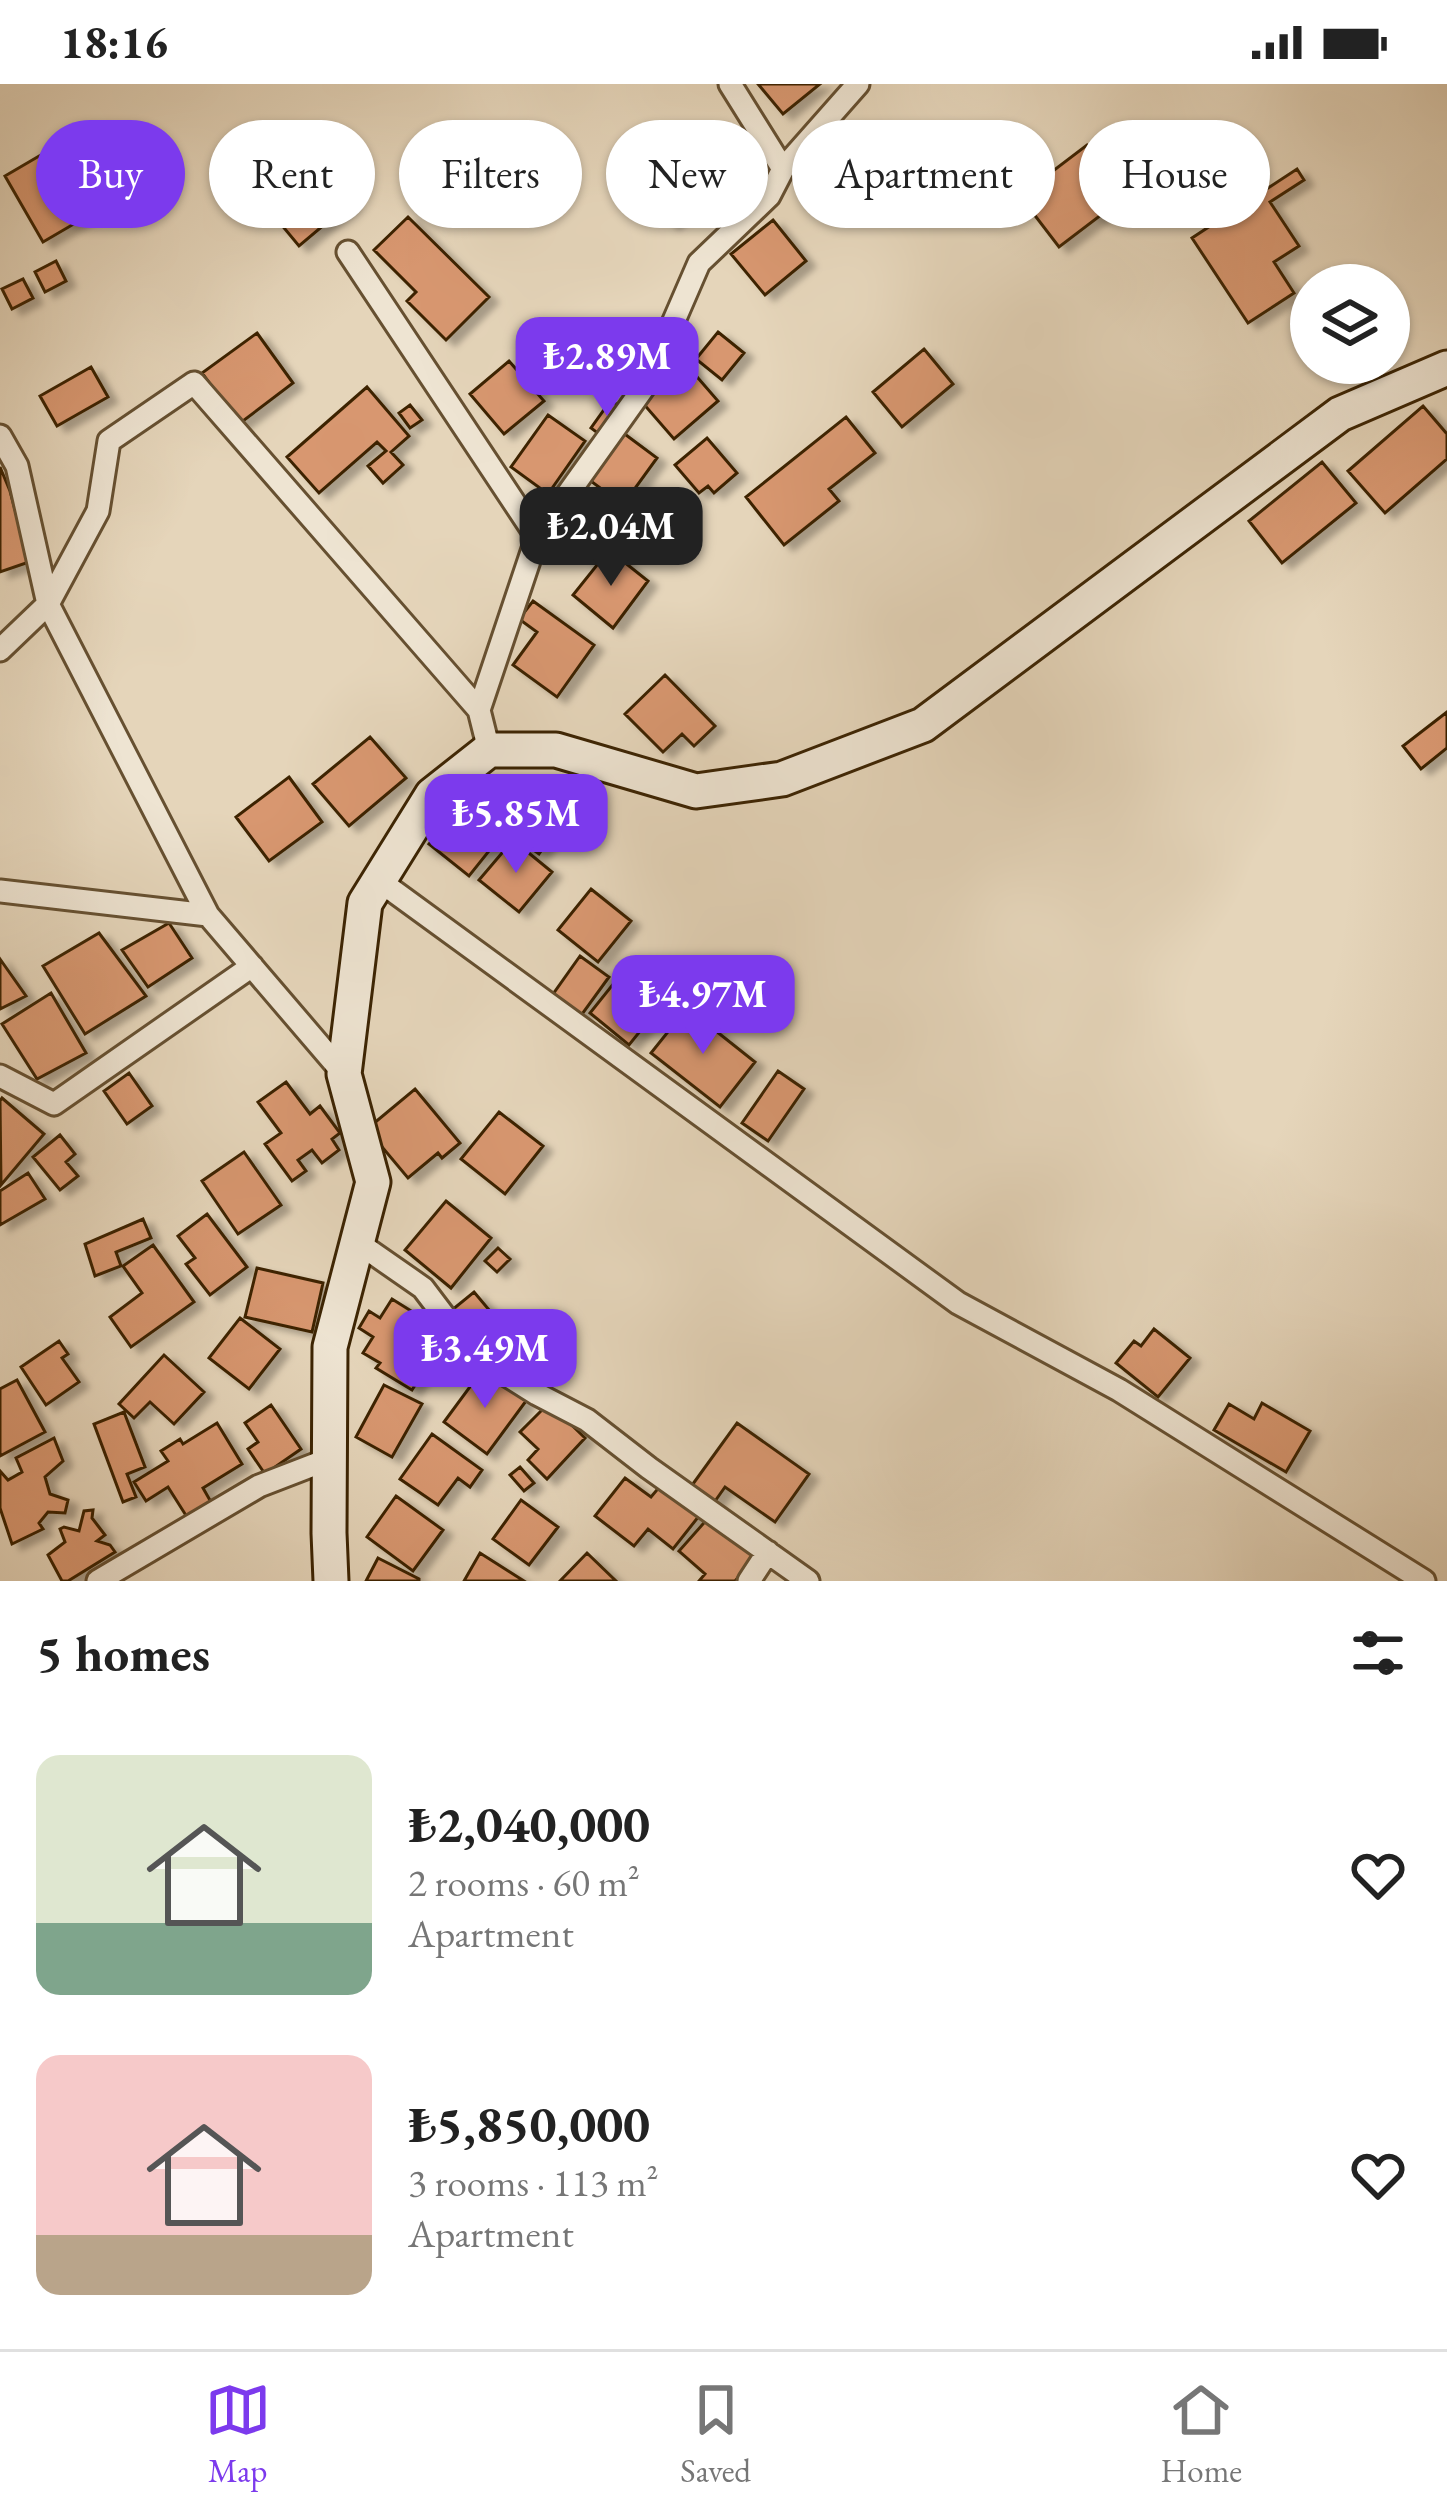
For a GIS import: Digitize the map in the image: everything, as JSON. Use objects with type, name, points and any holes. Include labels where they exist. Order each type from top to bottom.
[{"type":"street","points":[[730,84],[782,169]]},
{"type":"street","points":[[479,710],[538,537],[647,383],[699,263],[769,196],[782,169],[858,84]]},
{"type":"street","points":[[348,252],[538,537]]},
{"type":"street","points":[[331,1581],[330,1346],[373,1182],[344,1074],[365,903],[432,795],[489,750],[556,750],[696,791],[782,779],[922,725],[1340,414],[1447,368]]},
{"type":"street","points":[[0,650],[48,604],[98,512],[110,441],[194,383],[479,710],[489,750]]},
{"type":"street","points":[[0,436],[16,466],[48,604],[208,915],[344,1074]]},
{"type":"street","points":[[381,882],[958,1303],[1120,1390],[1424,1581]]},
{"type":"street","points":[[0,891],[208,915]]},
{"type":"street","points":[[0,1076],[54,1105],[252,966]]},
{"type":"street","points":[[357,1242],[423,1288],[473,1354],[587,1420],[808,1581]]},
{"type":"street","points":[[98,1581],[259,1486],[329,1459]]},
{"type":"street","points":[[749,1581],[768,1552]]},
{"type":"building","points":[[758,84],[820,84],[783,114]]},
{"type":"building","points":[[1079,151],[1079,228],[1084,228],[1059,247],[1044,228],[1055,228],[1055,169]]},
{"type":"building","points":[[36,158],[36,228],[67,228],[43,242],[5,176]]},
{"type":"building","points":[[1297,169],[1304,180],[1270,202],[1270,187]]},
{"type":"building","points":[[1270,202],[1299,246],[1274,262],[1290,287],[1290,296],[1248,323],[1192,238],[1207,228],[1270,228]]},
{"type":"building","points":[[773,220],[806,261],[765,295],[731,254]]},
{"type":"building","points":[[399,226],[419,228],[489,297],[446,340],[407,301],[416,292],[374,250]]},
{"type":"building","points":[[284,228],[320,228],[299,246]]},
{"type":"building","points":[[56,261],[66,281],[45,292],[35,272]]},
{"type":"building","points":[[23,279],[33,298],[12,309],[2,289]]},
{"type":"building","points":[[718,332],[744,353],[722,380],[696,359]]},
{"type":"building","points":[[257,333],[293,383],[239,424],[202,373]]},
{"type":"building","points":[[924,349],[953,384],[902,427],[873,392]]},
{"type":"building","points":[[509,361],[544,401],[504,434],[470,394]]},
{"type":"building","points":[[685,363],[718,401],[674,439],[641,401]]},
{"type":"building","points":[[91,367],[108,397],[57,426],[40,396]]},
{"type":"building","points":[[367,387],[409,436],[391,452],[403,465],[383,483],[368,466],[386,451],[377,442],[319,493],[287,457]]},
{"type":"building","points":[[611,400],[624,410],[603,437],[591,428]]},
{"type":"building","points":[[410,405],[422,420],[410,428],[399,413]]},
{"type":"building","points":[[1423,406],[1447,434],[1447,459],[1385,513],[1348,471]]},
{"type":"building","points":[[548,415],[585,441],[548,494],[511,467]]},
{"type":"building","points":[[846,417],[875,453],[829,489],[839,501],[784,545],[746,497]]},
{"type":"building","points":[[618,429],[657,458],[623,505],[584,476]]},
{"type":"building","points":[[707,438],[737,473],[714,493],[708,486],[699,493],[675,465]]},
{"type":"building","points":[[1322,462],[1356,503],[1282,563],[1249,521]]},
{"type":"building","points":[[0,467],[29,562],[0,572]]},
{"type":"building","points":[[576,514],[609,541],[593,561],[562,534]]},
{"type":"building","points":[[609,550],[648,581],[613,628],[573,595]]},
{"type":"building","points":[[533,601],[594,645],[557,697],[513,665],[537,632],[519,619]]},
{"type":"building","points":[[665,675],[715,726],[694,746],[682,734],[663,752],[625,714]]},
{"type":"building","points":[[1447,712],[1447,748],[1421,769],[1403,746]]},
{"type":"building","points":[[370,737],[406,778],[349,826],[313,784]]},
{"type":"building","points":[[289,777],[322,822],[269,861],[236,817]]},
{"type":"building","points":[[520,779],[568,813],[539,854],[491,820]]},
{"type":"building","points":[[462,804],[501,836],[469,876],[429,844]]},
{"type":"building","points":[[513,840],[552,872],[519,912],[479,880]]},
{"type":"building","points":[[591,889],[631,921],[598,962],[558,930]]},
{"type":"building","points":[[169,923],[192,958],[148,987],[122,950]]},
{"type":"building","points":[[99,933],[146,996],[85,1034],[43,966]]},
{"type":"building","points":[[580,956],[609,977],[580,1017],[551,997]]},
{"type":"building","points":[[0,959],[26,996],[0,1009]]},
{"type":"building","points":[[622,973],[662,1004],[629,1045],[590,1013]]},
{"type":"building","points":[[51,993],[86,1053],[37,1079],[2,1024]]},
{"type":"building","points":[[687,1008],[755,1062],[720,1107],[651,1053]]},
{"type":"building","points":[[778,1071],[804,1089],[768,1141],[742,1123]]},
{"type":"building","points":[[129,1073],[152,1106],[127,1124],[104,1091]]},
{"type":"building","points":[[286,1082],[310,1114],[320,1106],[340,1133],[332,1139],[339,1150],[322,1163],[312,1150],[298,1160],[306,1171],[292,1181],[265,1144],[281,1133],[258,1102]]},
{"type":"building","points":[[415,1089],[460,1143],[442,1158],[438,1153],[408,1178],[367,1129]]},
{"type":"building","points":[[2,1098],[44,1134],[1,1185],[0,1101]]},
{"type":"building","points":[[499,1112],[543,1146],[505,1194],[461,1159]]},
{"type":"building","points":[[60,1135],[75,1154],[66,1162],[78,1176],[60,1190],[33,1157]]},
{"type":"building","points":[[244,1152],[281,1205],[238,1234],[202,1181]]},
{"type":"building","points":[[28,1173],[45,1199],[0,1225],[0,1191]]},
{"type":"building","points":[[446,1201],[491,1238],[451,1288],[405,1250]]},
{"type":"building","points":[[207,1214],[247,1267],[210,1295],[186,1264],[195,1258],[178,1236]]},
{"type":"building","points":[[143,1219],[151,1238],[116,1252],[121,1266],[95,1276],[85,1244]]},
{"type":"building","points":[[153,1245],[194,1302],[131,1347],[110,1317],[142,1293],[123,1266]]},
{"type":"building","points":[[498,1248],[510,1259],[497,1272],[485,1261]]},
{"type":"building","points":[[257,1268],[323,1283],[312,1332],[245,1317]]},
{"type":"building","points":[[474,1292],[490,1311],[468,1330],[452,1310]]},
{"type":"building","points":[[392,1299],[448,1334],[412,1390],[376,1368],[380,1363],[363,1353],[373,1337],[359,1328],[369,1311],[380,1318]]},
{"type":"building","points":[[240,1318],[280,1349],[249,1389],[209,1358]]},
{"type":"building","points":[[1154,1329],[1190,1358],[1158,1397],[1116,1363],[1134,1341],[1141,1346]]},
{"type":"building","points":[[59,1341],[68,1354],[62,1358],[79,1382],[46,1405],[21,1367]]},
{"type":"building","points":[[164,1355],[204,1392],[174,1424],[150,1402],[134,1418],[119,1404]]},
{"type":"building","points":[[483,1369],[526,1401],[487,1454],[444,1422]]},
{"type":"building","points":[[17,1380],[45,1432],[0,1456],[0,1389]]},
{"type":"building","points":[[384,1385],[422,1404],[392,1457],[356,1437]]},
{"type":"building","points":[[549,1403],[585,1438],[547,1479],[528,1460],[538,1449],[520,1432]]},
{"type":"building","points":[[1262,1403],[1310,1431],[1286,1472],[1214,1430],[1229,1404],[1254,1419]]},
{"type":"building","points":[[271,1405],[301,1449],[265,1474],[248,1449],[258,1442],[245,1423]]},
{"type":"building","points":[[124,1412],[145,1467],[127,1474],[136,1497],[123,1502],[94,1424]]},
{"type":"building","points":[[217,1423],[242,1464],[203,1488],[211,1502],[187,1517],[168,1487],[146,1501],[134,1482],[168,1461],[161,1451]]},
{"type":"building","points":[[737,1423],[809,1474],[775,1522],[725,1487],[713,1504],[690,1488]]},
{"type":"building","points":[[432,1434],[482,1470],[470,1487],[458,1478],[438,1505],[400,1479]]},
{"type":"building","points":[[54,1438],[63,1461],[45,1477],[50,1494],[68,1500],[65,1513],[48,1512],[39,1523],[43,1529],[12,1544],[0,1508],[0,1471],[8,1480],[22,1472],[16,1458]]},
{"type":"building","points":[[520,1467],[534,1483],[524,1491],[510,1475]]},
{"type":"building","points":[[625,1478],[651,1497],[661,1485],[699,1516],[673,1549],[648,1529],[634,1546],[595,1516]]},
{"type":"building","points":[[396,1496],[443,1530],[413,1571],[367,1537]]},
{"type":"building","points":[[521,1500],[558,1527],[529,1565],[493,1539]]},
{"type":"building","points":[[93,1510],[92,1518],[105,1535],[97,1541],[115,1552],[62,1581],[48,1555],[65,1542],[60,1529],[79,1531],[84,1511]]},
{"type":"building","points":[[710,1516],[756,1557],[735,1581],[699,1581],[705,1574],[679,1551]]},
{"type":"building","points":[[480,1553],[524,1581],[464,1581]]},
{"type":"building","points":[[587,1553],[616,1581],[560,1581]]},
{"type":"building","points":[[378,1558],[419,1579],[419,1581],[366,1581]]}]
